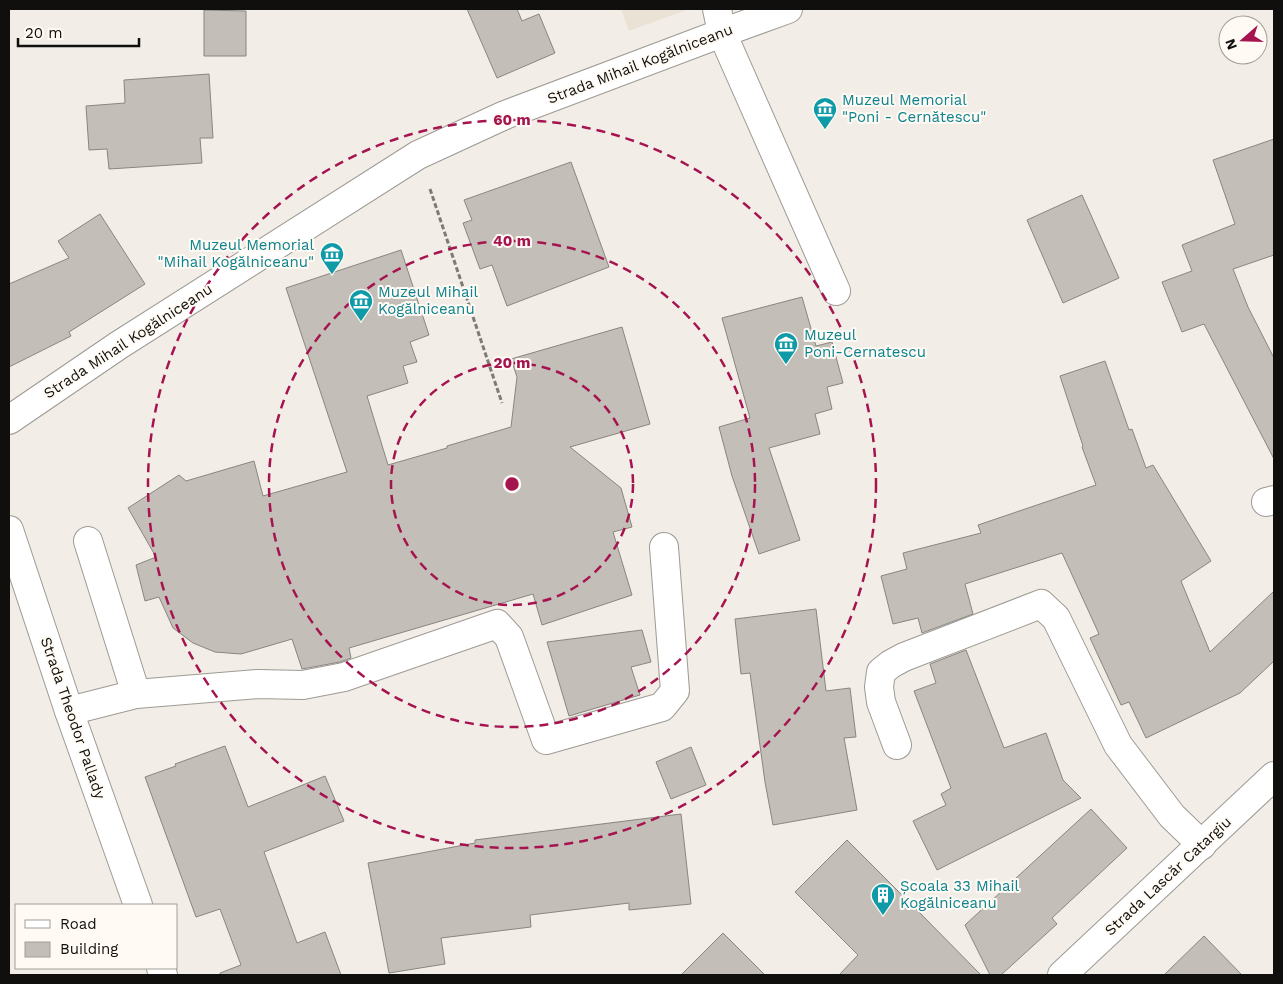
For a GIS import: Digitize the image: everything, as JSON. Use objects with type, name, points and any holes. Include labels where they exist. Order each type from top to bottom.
[{"type":"street","name":"Strada Mihail Kogălniceanu","points":[[9,420],[119,345],[418,155],[719,21],[788,9]]},
{"type":"street","points":[[719,21],[836,291]]},
{"type":"street","name":"Strada Theodor Pallady","points":[[9,530],[69,711],[138,904]]},
{"type":"street","points":[[88,541],[136,694]]},
{"type":"street","points":[[69,711],[136,694],[258,684],[303,685],[344,677],[497,624],[509,636],[546,740],[662,706],[675,691],[664,547]]},
{"type":"street","points":[[896,745],[881,702],[879,687],[882,672],[904,656],[1041,604],[1056,618],[1118,745],[1172,816],[1202,844]]},
{"type":"street","name":"Strada Lascăr Catargiu","points":[[1062,975],[1274,776]]},
{"type":"path","points":[[418,155],[502,403]]},
{"type":"shaded area","points":[[621,9],[689,9],[629,31]]},
{"type":"building","points":[[467,9],[517,9],[522,21],[539,14],[555,53],[497,78]]},
{"type":"building","points":[[204,10],[246,11],[246,56],[204,56]]},
{"type":"building","points":[[209,74],[213,138],[200,138],[202,163],[109,169],[107,149],[89,150],[86,106],[125,103],[124,80]]},
{"type":"building","points":[[1274,139],[1274,255],[1233,269],[1248,307],[1274,358],[1274,459],[1204,324],[1182,332],[1162,282],[1192,271],[1182,245],[1235,224],[1213,160]]},
{"type":"building","points":[[571,162],[609,267],[507,306],[492,265],[480,269],[463,223],[472,220],[464,200]]},
{"type":"building","points":[[1082,195],[1119,278],[1063,303],[1027,220]]},
{"type":"building","points":[[100,214],[145,284],[69,332],[71,336],[9,367],[9,284],[69,258],[58,241]]},
{"type":"building","points":[[401,250],[429,335],[410,342],[417,362],[403,366],[408,383],[367,396],[388,465],[511,427],[517,377],[511,359],[622,327],[650,424],[570,447],[621,488],[632,527],[613,532],[632,595],[542,625],[533,594],[349,648],[351,658],[302,669],[292,639],[241,654],[215,652],[193,643],[173,628],[159,597],[145,601],[136,565],[156,557],[128,508],[179,475],[186,481],[254,461],[263,496],[347,472],[286,288]]},
{"type":"building","name":"Muzeul Poni-Cernatescu","points":[[802,297],[816,346],[832,342],[843,383],[827,387],[832,409],[815,414],[820,434],[769,448],[800,540],[759,554],[732,476],[719,427],[750,418],[722,318]]},
{"type":"building","points":[[1105,361],[1129,430],[1132,429],[1146,468],[1153,465],[1211,561],[1181,581],[1210,652],[1274,591],[1274,661],[1240,693],[1146,738],[1129,702],[1121,705],[1090,638],[1099,634],[1062,553],[965,584],[973,614],[922,633],[918,618],[893,624],[881,576],[907,569],[903,553],[981,533],[978,525],[1096,485],[1060,376]]},
{"type":"building","points":[[816,609],[826,691],[850,688],[856,737],[844,738],[857,810],[773,825],[750,673],[741,674],[735,619]]},
{"type":"building","points":[[642,630],[651,662],[631,667],[640,695],[569,716],[547,642]]},
{"type":"building","points":[[966,650],[1004,748],[1046,733],[1063,780],[1081,798],[937,870],[913,821],[946,805],[941,794],[951,788],[914,691],[936,683],[930,664]]},
{"type":"building","points":[[225,746],[248,807],[325,776],[344,821],[264,852],[297,943],[325,932],[341,975],[220,975],[220,973],[241,965],[220,909],[196,917],[145,777]]},
{"type":"building","points":[[691,747],[706,785],[671,799],[656,762]]},
{"type":"building","points":[[1091,809],[1127,848],[1052,918],[1057,924],[1001,975],[990,975],[965,925]]},
{"type":"building","points":[[681,814],[691,904],[629,910],[629,903],[530,915],[531,927],[441,938],[445,964],[389,973],[368,863],[475,843],[475,840]]},
{"type":"building","name":"Școala 33 Mihail Kogălniceanu","points":[[847,840],[981,975],[839,975],[858,955],[795,892]]},
{"type":"building","points":[[723,933],[765,975],[681,975]]},
{"type":"building","points":[[1204,936],[1242,975],[1164,975]]},
{"type":"place","name":"Muzeul Memorial \"Poni - Cernătescu\"","points":[[825,130]]},
{"type":"place","name":"Muzeul Memorial \"Mihail Kogălniceanu\"","points":[[332,275]]},
{"type":"place","name":"Muzeul Mihail Kogălniceanu","points":[[361,322]]},
{"type":"place","name":"Muzeul Poni-Cernatescu","points":[[786,365]]},
{"type":"place","name":"Școala 33 Mihail Kogălniceanu","points":[[883,916]]}]
